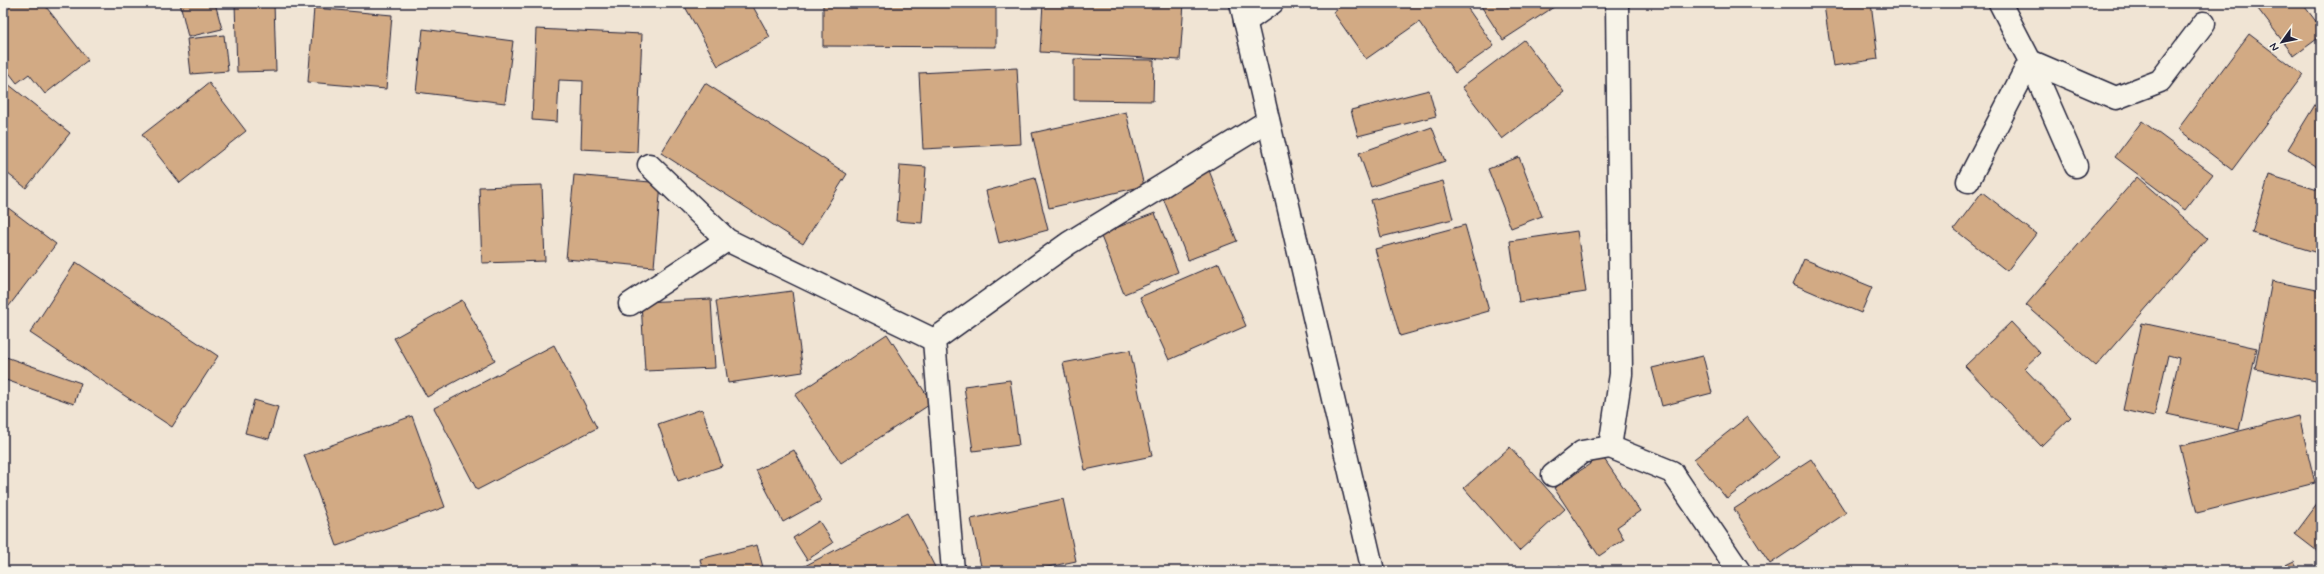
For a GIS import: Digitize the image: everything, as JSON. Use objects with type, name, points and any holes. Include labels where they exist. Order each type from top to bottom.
[{"type":"street","points":[[1272,3],[1243,13],[1373,571]]},
{"type":"street","points":[[1610,447],[1621,374],[1617,3]]},
{"type":"street","points":[[2000,3],[2030,61],[2076,166]]},
{"type":"street","points":[[2030,61],[2116,98],[2160,81],[2204,23]]},
{"type":"street","points":[[1968,181],[2030,61]]},
{"type":"street","points":[[934,340],[1069,243],[1268,121]]},
{"type":"street","points":[[649,165],[727,240],[934,340]]},
{"type":"street","points":[[630,304],[727,240]]},
{"type":"street","points":[[934,340],[953,571]]},
{"type":"street","points":[[1553,475],[1582,452],[1610,447],[1672,472],[1739,571]]},
{"type":"building","points":[[3,3],[43,3],[88,60],[45,94],[29,74],[17,83],[3,65]]},
{"type":"building","points":[[180,3],[215,3],[222,29],[188,37]]},
{"type":"building","points":[[235,3],[274,3],[276,71],[237,72]]},
{"type":"building","points":[[683,3],[751,3],[770,37],[718,66]]},
{"type":"building","points":[[823,3],[996,3],[996,47],[823,46]]},
{"type":"building","points":[[1043,3],[1184,3],[1180,60],[1040,52]]},
{"type":"building","points":[[1345,3],[1464,3],[1494,46],[1455,73],[1419,22],[1366,59],[1333,12]]},
{"type":"building","points":[[1479,3],[1560,3],[1503,40]]},
{"type":"building","points":[[1837,3],[1871,3],[1878,59],[1833,66],[1824,5]]},
{"type":"building","points":[[2266,3],[2302,3],[2321,28],[2321,36],[2294,56],[2258,9]]},
{"type":"building","points":[[314,8],[392,15],[386,89],[308,82]]},
{"type":"building","points":[[423,29],[513,41],[505,103],[416,92]]},
{"type":"building","points":[[536,29],[642,34],[637,152],[581,149],[583,81],[559,80],[557,122],[532,120]]},
{"type":"building","points":[[2249,34],[2303,75],[2232,170],[2178,129]]},
{"type":"building","points":[[224,35],[228,71],[191,74],[187,39]]},
{"type":"building","points":[[1524,40],[1564,92],[1502,139],[1462,87]]},
{"type":"building","points":[[1074,59],[1154,60],[1153,101],[1074,100]]},
{"type":"building","points":[[1017,68],[1021,144],[923,149],[919,73]]},
{"type":"building","points":[[3,80],[70,133],[26,188],[3,170]]},
{"type":"building","points":[[209,83],[246,131],[180,183],[142,135]]},
{"type":"building","points":[[705,83],[847,174],[803,244],[661,153]]},
{"type":"building","points":[[1429,90],[1436,116],[1358,136],[1351,110]]},
{"type":"building","points":[[2321,95],[2321,169],[2288,149]]},
{"type":"building","points":[[1126,112],[1144,186],[1049,208],[1032,133]]},
{"type":"building","points":[[2142,121],[2213,174],[2185,210],[2115,157]]},
{"type":"building","points":[[1432,127],[1445,161],[1371,187],[1359,153]]},
{"type":"building","points":[[1519,157],[1542,216],[1511,228],[1488,169]]},
{"type":"building","points":[[900,165],[926,167],[922,223],[896,221]]},
{"type":"building","points":[[1208,168],[1237,241],[1188,260],[1159,188]]},
{"type":"building","points":[[574,175],[661,183],[654,267],[566,259]]},
{"type":"building","points":[[2269,175],[2321,191],[2321,254],[2252,233]]},
{"type":"building","points":[[2137,177],[2207,238],[2096,366],[2026,305]]},
{"type":"building","points":[[1035,178],[1048,230],[999,243],[986,191]]},
{"type":"building","points":[[1443,181],[1453,219],[1381,237],[1371,200]]},
{"type":"building","points":[[542,185],[545,261],[482,263],[479,187]]},
{"type":"building","points":[[1982,192],[2036,234],[2007,271],[1954,229]]},
{"type":"building","points":[[3,204],[56,244],[3,314]]},
{"type":"building","points":[[1155,213],[1178,272],[1124,294],[1100,234]]},
{"type":"building","points":[[1465,225],[1489,311],[1400,336],[1375,249]]},
{"type":"building","points":[[1577,231],[1586,292],[1519,302],[1510,241]]},
{"type":"building","points":[[1804,259],[1872,287],[1861,313],[1793,284]]},
{"type":"building","points":[[76,262],[218,356],[172,427],[30,333]]},
{"type":"building","points":[[1219,263],[1246,326],[1169,360],[1140,297]]},
{"type":"building","points":[[2272,281],[2321,291],[2321,382],[2255,369]]},
{"type":"building","points":[[792,291],[803,372],[728,383],[716,301]]},
{"type":"building","points":[[711,299],[715,368],[645,371],[641,302]]},
{"type":"building","points":[[462,300],[495,360],[427,397],[394,338]]},
{"type":"building","points":[[2011,322],[2040,353],[2024,368],[2071,417],[2041,446],[1965,366]]},
{"type":"building","points":[[2142,323],[2257,348],[2239,430],[2167,414],[2179,358],[2168,355],[2154,417],[2123,410]]},
{"type":"building","points":[[887,334],[932,403],[841,463],[795,395]]},
{"type":"building","points":[[554,345],[597,428],[477,490],[434,408]]},
{"type":"building","points":[[1130,350],[1152,456],[1085,470],[1063,363]]},
{"type":"building","points":[[3,356],[81,383],[74,404],[3,379]]},
{"type":"building","points":[[1703,356],[1712,393],[1662,406],[1652,368]]},
{"type":"building","points":[[1010,380],[1019,445],[973,451],[964,386]]},
{"type":"building","points":[[254,400],[278,407],[269,439],[245,433]]},
{"type":"building","points":[[702,409],[722,466],[678,481],[658,424]]},
{"type":"building","points":[[412,416],[445,507],[337,546],[304,455]]},
{"type":"building","points":[[2299,416],[2315,483],[2197,513],[2180,446]]},
{"type":"building","points":[[1747,417],[1779,457],[1727,499],[1694,459]]},
{"type":"building","points":[[1510,447],[1565,509],[1519,551],[1464,488]]},
{"type":"building","points":[[794,450],[821,501],[783,522],[756,470]]},
{"type":"building","points":[[1602,456],[1640,511],[1617,527],[1624,539],[1599,556],[1554,488]]},
{"type":"building","points":[[1811,459],[1846,513],[1770,564],[1734,509]]},
{"type":"building","points":[[1063,499],[1076,561],[1029,571],[982,571],[971,519]]},
{"type":"building","points":[[2321,499],[2321,554],[2295,534]]},
{"type":"building","points":[[907,513],[937,571],[795,571]]},
{"type":"building","points":[[819,521],[833,543],[807,560],[793,538]]},
{"type":"building","points":[[757,545],[764,571],[703,571],[700,559]]},
{"type":"building","points":[[2294,561],[2299,571],[2273,571]]},
{"type":"building","points":[[1560,565],[1564,571],[1552,571]]},
{"type":"building","points":[[2166,565],[2171,571],[2157,571]]}]
